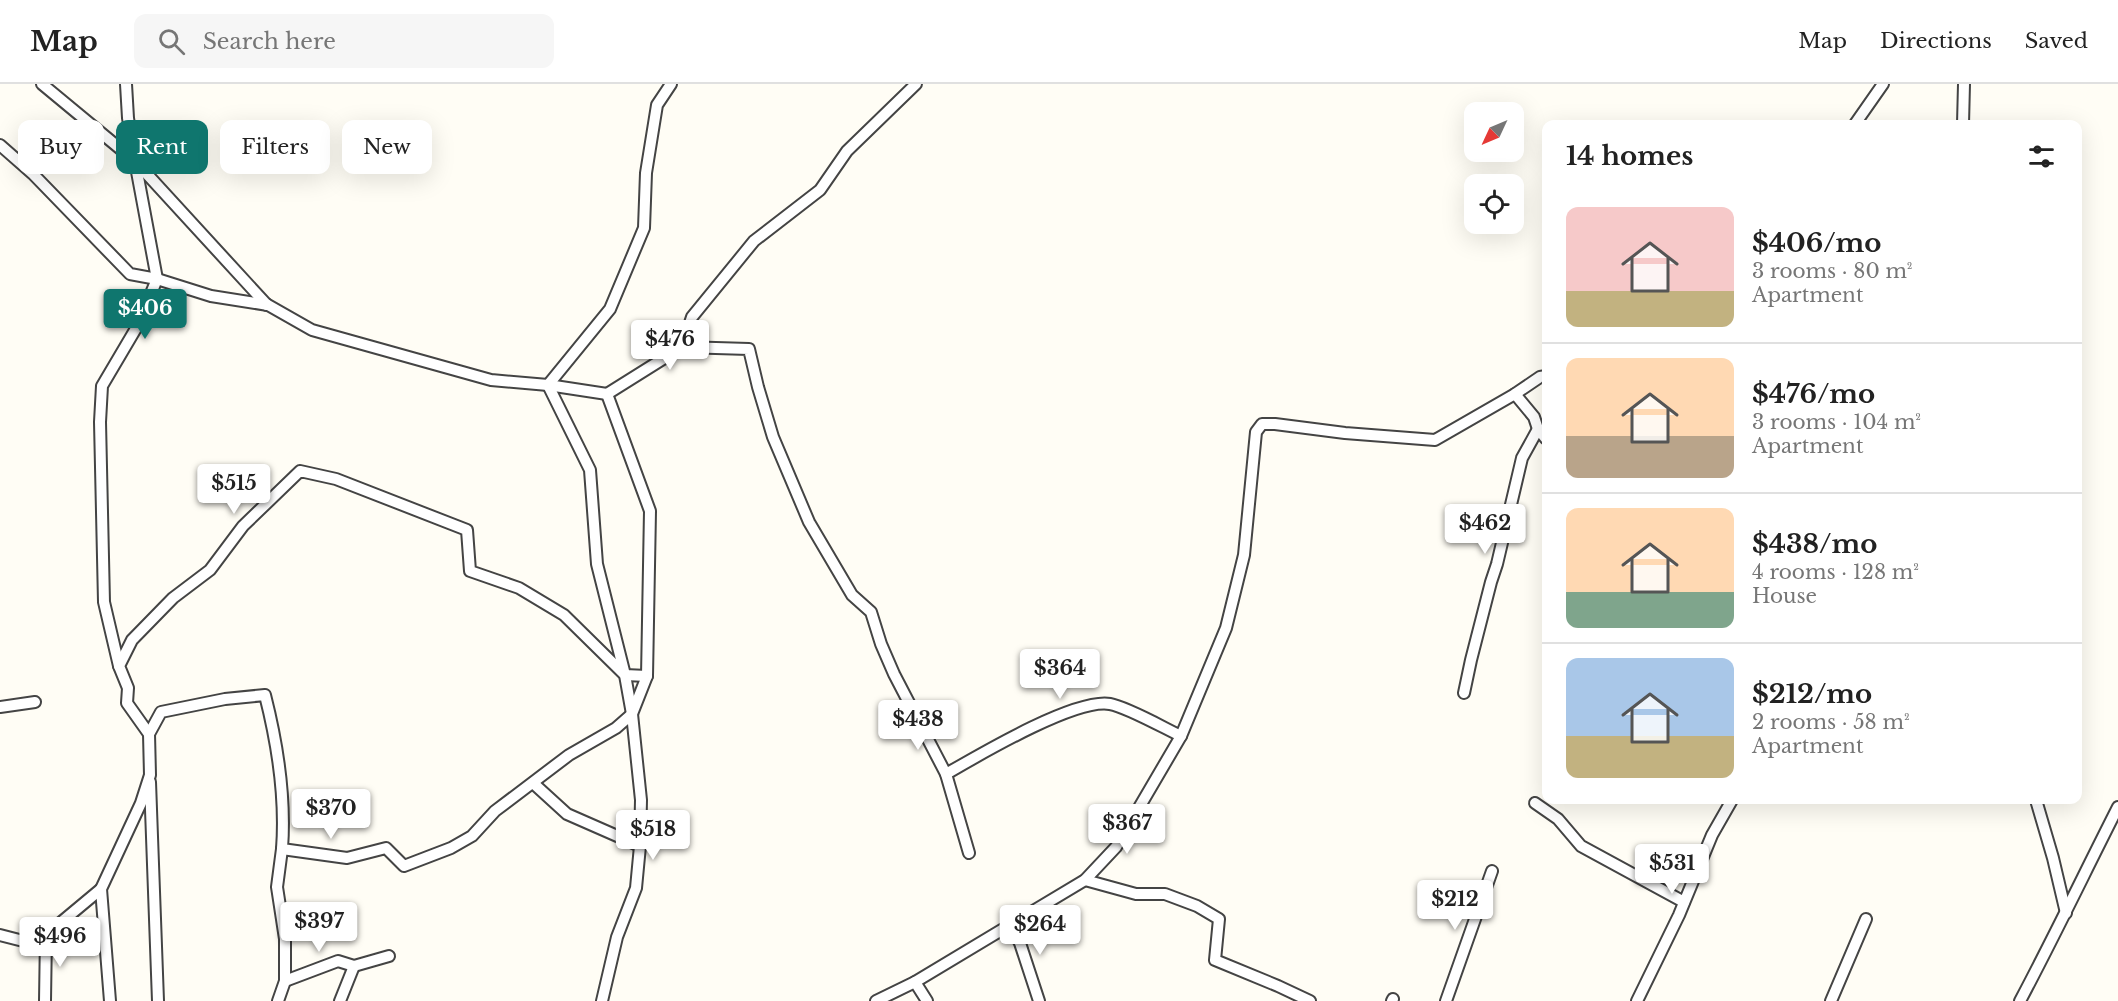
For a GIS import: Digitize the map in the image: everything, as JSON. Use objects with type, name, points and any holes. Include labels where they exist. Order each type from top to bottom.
[{"type":"street","points":[[42,84],[116,144]]},
{"type":"street","points":[[126,84],[128,120]]},
{"type":"street","points":[[548,385],[610,309],[644,228],[646,173],[657,105],[671,84]]},
{"type":"street","points":[[682,347],[692,318],[754,241],[820,190],[847,151],[916,84]]},
{"type":"street","points":[[1858,120],[1883,84]]},
{"type":"street","points":[[1963,120],[1964,84]]},
{"type":"street","points":[[0,145],[33,174],[130,274],[157,279],[211,296],[267,305]]},
{"type":"street","points":[[138,174],[157,279],[138,325],[102,386],[100,422],[104,602],[119,666],[128,688],[128,703],[149,734]]},
{"type":"street","points":[[148,174],[267,305],[312,330],[491,380],[548,385],[607,394],[682,347],[749,349],[773,437],[808,522],[852,595],[871,612],[894,674],[946,774],[969,853]]},
{"type":"street","points":[[876,1001],[915,982],[1085,880],[1116,847],[1181,736],[1228,618],[1244,555],[1256,432],[1262,424],[1435,440],[1542,377]]},
{"type":"street","points":[[548,385],[590,470],[597,564],[625,675],[632,714],[641,800],[636,888],[616,937],[602,1001]]},
{"type":"street","points":[[282,849],[347,858],[386,848],[404,866],[451,848],[472,836],[495,811],[569,755],[616,728],[632,714],[647,676],[650,511],[607,394]]},
{"type":"street","points":[[1515,394],[1534,417],[1542,434]]},
{"type":"street","points":[[1464,693],[1522,458],[1538,429]]},
{"type":"street","points":[[119,666],[132,640],[173,598],[210,570],[243,526],[300,471],[336,479],[467,530],[470,571],[519,588],[564,615],[625,675],[647,676]]},
{"type":"street","points":[[158,1001],[149,734],[161,711],[225,699],[265,695],[282,776],[284,821],[277,887],[285,939],[285,981],[278,1001]]},
{"type":"street","points":[[0,707],[35,702]]},
{"type":"street","points":[[946,774],[1013,736],[1058,716],[1099,703],[1112,704],[1181,736]]},
{"type":"street","points":[[0,935],[35,944],[101,889],[141,803],[150,775]]},
{"type":"street","points":[[533,783],[567,814],[640,846]]},
{"type":"street","points":[[1535,802],[1558,819],[1581,846],[1684,902]]},
{"type":"street","points":[[1636,1001],[1684,902],[1712,835],[1730,804]]},
{"type":"street","points":[[2037,804],[2066,913]]},
{"type":"street","points":[[2020,1001],[2118,807]]},
{"type":"street","points":[[1446,1001],[1491,871]]},
{"type":"street","points":[[1085,880],[1136,894],[1165,894],[1197,906],[1220,919],[1215,960],[1307,1000]]},
{"type":"street","points":[[101,889],[110,1001]]},
{"type":"street","points":[[1831,1001],[1866,919]]},
{"type":"street","points":[[1010,925],[1020,943],[1040,1001]]},
{"type":"street","points":[[45,1001],[46,934]]},
{"type":"street","points":[[285,981],[338,961],[354,966],[389,956]]},
{"type":"street","points":[[340,1001],[354,966]]},
{"type":"street","points":[[915,982],[927,1001]]}]
